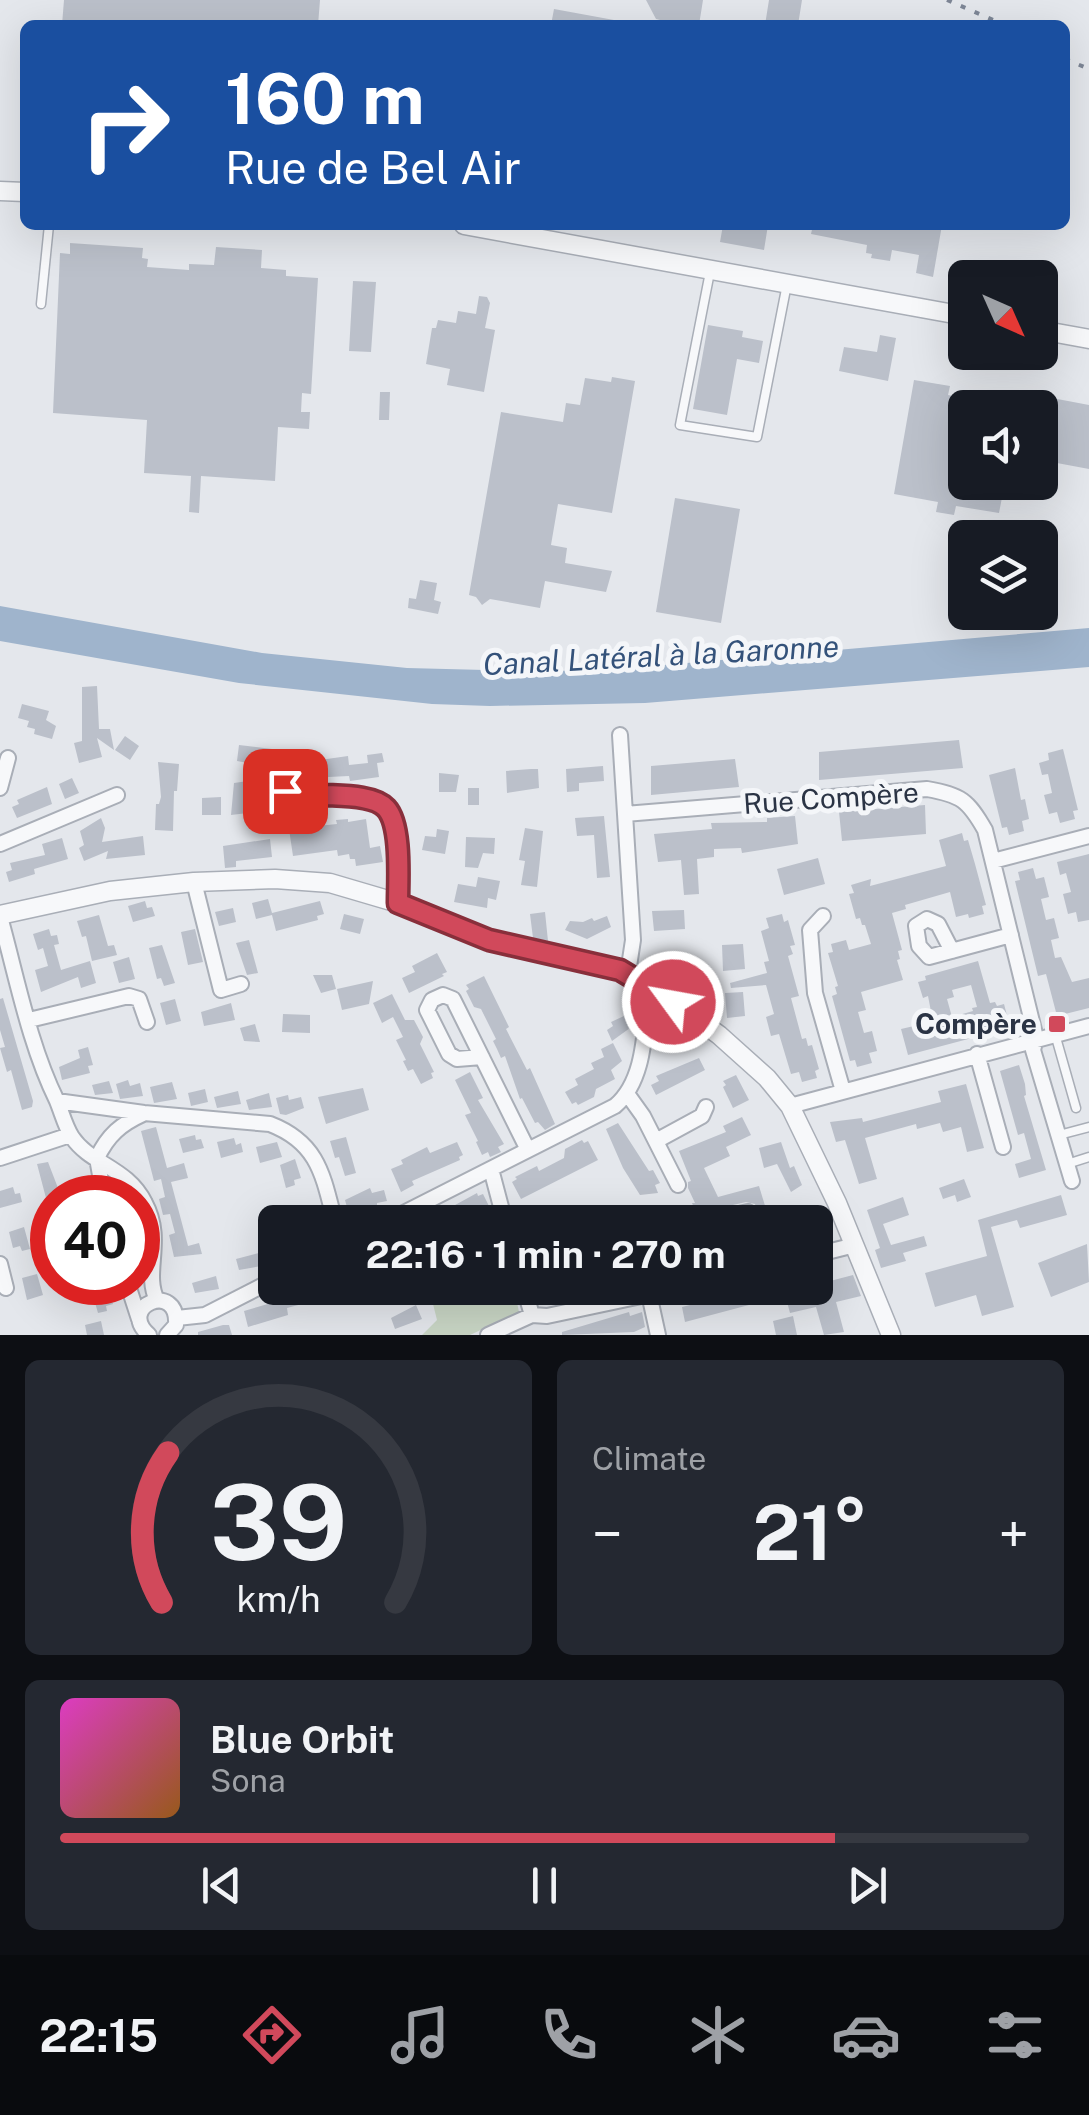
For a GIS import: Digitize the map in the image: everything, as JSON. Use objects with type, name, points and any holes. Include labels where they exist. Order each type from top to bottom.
[{"type":"street","points":[[490,230],[948,313]]},
{"type":"street","points":[[1058,333],[1089,339]]},
{"type":"street","points":[[620,735],[633,940],[628,973]]},
{"type":"street","points":[[0,788],[8,758]]},
{"type":"street","name":"Rue Compère","points":[[626,814],[927,789],[954,794],[972,806],[985,830],[1036,1038],[1032,1050],[1072,1181]]},
{"type":"street","points":[[285,791],[292,796],[376,801],[388,809],[395,828],[398,903]]},
{"type":"street","points":[[0,844],[117,795]]},
{"type":"street","points":[[992,860],[1089,836]]},
{"type":"street","points":[[194,882],[221,990],[241,984]]},
{"type":"street","points":[[124,1175],[70,1135],[46,1080],[0,916],[110,891],[194,882],[330,882],[398,903],[489,940],[628,973],[719,1035],[790,1106],[855,1245],[891,1335]]},
{"type":"street","points":[[823,916],[810,930],[815,993],[843,1091]]},
{"type":"street","points":[[952,951],[1011,935]]},
{"type":"street","points":[[420,1205],[614,1106],[628,1095],[636,1079],[650,985]]},
{"type":"street","points":[[482,1057],[457,1059],[449,1054],[427,1010],[432,1000],[443,995],[452,1000],[482,1057],[528,1150]]},
{"type":"street","points":[[29,1020],[129,996],[139,999],[147,1022]]},
{"type":"street","points":[[790,1106],[1089,1026]]},
{"type":"street","points":[[977,1054],[1003,1148]]},
{"type":"street","points":[[628,1095],[678,1185]]},
{"type":"street","points":[[57,1101],[282,1128],[310,1150],[330,1205]]},
{"type":"street","points":[[656,1141],[702,1116],[706,1107]]},
{"type":"street","points":[[99,1175],[96,1158],[112,1133],[124,1122],[144,1114]]},
{"type":"street","points":[[0,1158],[70,1135]]},
{"type":"street","points":[[491,1169],[501,1205]]},
{"type":"street","points":[[833,1250],[855,1245]]},
{"type":"street","points":[[0,1264],[6,1288]]},
{"type":"street","points":[[177,1318],[204,1316],[258,1288]]},
{"type":"street","points":[[160,1301],[169,1303],[177,1318],[167,1335]]},
{"type":"street","points":[[135,1305],[144,1330]]},
{"type":"street","points":[[144,1330],[142,1308],[148,1305]]},
{"type":"street","points":[[529,1305],[532,1315]]},
{"type":"street","points":[[488,1335],[532,1315],[547,1316],[580,1305]]},
{"type":"street","points":[[651,1305],[658,1335]]},
{"type":"lane","points":[[41,304],[48,230]]},
{"type":"lane","points":[[710,272],[680,425],[757,437],[787,284]]},
{"type":"lane","points":[[1055,1034],[1076,1108]]},
{"type":"lane","points":[[1058,1135],[1089,1127]]},
{"type":"lane","points":[[1067,1164],[1089,1157]]},
{"type":"green space","points":[[433,1305],[518,1305],[519,1312],[470,1335],[422,1335],[437,1320]]},
{"type":"water","points":[[0,606],[262,653],[407,668],[595,671],[1089,628],[1089,667],[645,703],[432,704],[239,683],[0,641]]},
{"type":"building","points":[[64,0],[320,0],[318,20],[62,20]]},
{"type":"building","points":[[646,0],[703,0],[700,20],[656,19]]},
{"type":"building","points":[[769,0],[802,0],[799,20],[766,20]]},
{"type":"building","points":[[554,9],[614,20],[552,20]]},
{"type":"building","points":[[722,230],[767,230],[764,250],[720,242]]},
{"type":"building","points":[[812,230],[941,230],[933,277],[916,273],[919,255],[892,250],[890,261],[871,258],[872,254],[866,253],[867,245],[811,234]]},
{"type":"building","points":[[70,243],[143,248],[142,258],[148,259],[147,267],[189,270],[189,264],[214,265],[216,247],[262,250],[261,268],[286,270],[286,276],[318,278],[311,394],[302,393],[301,412],[310,412],[309,429],[278,427],[275,481],[201,476],[199,513],[189,512],[191,476],[144,473],[147,420],[53,413],[60,253],[70,254]]},
{"type":"building","points":[[353,281],[376,282],[371,352],[349,351]]},
{"type":"building","points":[[479,296],[487,297],[490,303],[485,328],[495,330],[484,392],[447,385],[450,369],[426,364],[432,328],[436,328],[438,320],[456,323],[458,311],[476,314]]},
{"type":"building","points":[[708,325],[743,331],[742,337],[763,341],[759,363],[737,359],[727,415],[693,409]]},
{"type":"building","points":[[880,335],[896,338],[888,381],[839,371],[844,347],[877,352]]},
{"type":"building","points":[[612,377],[635,381],[612,513],[558,504],[551,545],[567,548],[565,563],[612,571],[606,592],[545,581],[540,608],[490,599],[482,605],[469,595],[501,412],[563,422],[566,403],[580,405],[585,378],[611,382]]},
{"type":"building","points":[[914,380],[950,386],[948,500],[1002,500],[999,513],[956,506],[954,515],[936,512],[938,502],[894,494]]},
{"type":"building","points":[[380,392],[390,392],[389,420],[379,420]]},
{"type":"building","points":[[1058,399],[1089,405],[1089,469],[1058,463]]},
{"type":"building","points":[[675,498],[740,509],[721,623],[656,612]]},
{"type":"building","points":[[420,580],[437,583],[434,600],[441,602],[438,614],[408,608],[409,598],[416,599]]},
{"type":"building","points":[[97,686],[99,729],[110,729],[114,750],[97,738],[102,757],[79,763],[74,743],[82,741],[82,687]]},
{"type":"building","points":[[22,704],[49,711],[46,720],[56,726],[52,739],[34,734],[35,729],[27,727],[29,721],[18,718]]},
{"type":"building","points":[[125,736],[139,746],[130,760],[115,750]]},
{"type":"building","points":[[959,740],[963,768],[819,780],[819,752]]},
{"type":"building","points":[[239,745],[288,751],[286,770],[237,761]]},
{"type":"building","points":[[1063,749],[1078,810],[1073,811],[1075,819],[1060,823],[1057,812],[1049,814],[1044,795],[1052,793],[1048,774],[1042,775],[1039,763],[1049,760],[1048,753]]},
{"type":"building","points":[[382,753],[384,762],[377,763],[379,777],[350,781],[349,776],[308,778],[305,758],[348,756],[349,765],[368,763],[367,755]]},
{"type":"building","points":[[735,759],[739,787],[651,795],[651,766]]},
{"type":"building","points":[[158,762],[179,764],[173,831],[155,830],[156,804],[161,797]]},
{"type":"building","points":[[603,766],[604,781],[579,783],[579,791],[567,792],[566,769]]},
{"type":"building","points":[[1015,768],[1029,819],[1022,821],[1024,831],[1009,835],[1007,827],[1002,828],[989,775]]},
{"type":"building","points":[[538,769],[539,788],[507,793],[506,771]]},
{"type":"building","points":[[439,773],[459,775],[456,792],[439,792]]},
{"type":"building","points":[[72,778],[79,793],[65,799],[59,784]]},
{"type":"building","points":[[248,781],[256,812],[231,815],[234,783]]},
{"type":"building","points":[[47,787],[52,804],[17,818],[12,807],[19,804],[17,800]]},
{"type":"building","points":[[468,788],[479,788],[479,805],[468,805]]},
{"type":"building","points":[[221,797],[221,815],[202,815],[202,798]]},
{"type":"building","points":[[925,805],[926,834],[842,841],[839,812]]},
{"type":"building","points":[[604,816],[610,877],[597,878],[594,835],[577,836],[575,818]]},
{"type":"building","points":[[795,816],[798,844],[742,853],[741,848],[714,849],[714,857],[697,859],[699,894],[684,895],[681,860],[658,862],[654,834],[712,829],[711,823],[767,822],[767,818]]},
{"type":"building","points":[[101,818],[105,828],[102,842],[143,836],[145,855],[106,859],[108,851],[84,861],[79,848],[84,845],[80,831]]},
{"type":"building","points":[[366,819],[370,848],[380,846],[383,862],[356,866],[355,859],[350,859],[349,854],[338,856],[337,850],[293,856],[289,829],[337,824],[336,820]]},
{"type":"building","points":[[525,828],[543,831],[537,887],[521,885],[525,861],[519,860]]},
{"type":"building","points":[[437,829],[449,831],[445,854],[422,850],[425,836],[436,837]]},
{"type":"building","points":[[962,833],[975,864],[986,905],[982,906],[984,914],[956,917],[950,892],[905,905],[906,909],[892,913],[902,950],[898,951],[897,960],[903,980],[861,992],[866,1010],[858,1012],[864,1033],[872,1031],[877,1051],[869,1053],[872,1063],[857,1067],[855,1060],[850,1061],[832,996],[837,994],[838,986],[828,953],[833,952],[831,944],[846,940],[849,950],[871,944],[865,925],[860,918],[856,919],[849,894],[854,893],[851,885],[871,879],[870,886],[946,866],[939,840]]},
{"type":"building","points":[[466,837],[495,838],[494,854],[483,853],[478,868],[465,867]]},
{"type":"building","points":[[62,838],[68,859],[34,869],[35,874],[9,882],[6,872],[12,870],[10,863],[45,855],[42,844]]},
{"type":"building","points":[[270,839],[272,857],[236,861],[236,867],[225,868],[223,846]]},
{"type":"building","points":[[1089,854],[1089,920],[1078,922],[1076,912],[1068,914],[1063,894],[1071,892],[1066,873],[1060,875],[1057,862]]},
{"type":"building","points":[[818,858],[825,884],[784,895],[777,869]]},
{"type":"building","points":[[1033,868],[1036,879],[1044,877],[1049,897],[1041,899],[1046,920],[1054,918],[1059,938],[1051,940],[1055,958],[1061,957],[1072,982],[1089,978],[1089,1008],[1057,1016],[1046,974],[1038,976],[1015,881],[1020,880],[1018,872]]},
{"type":"building","points":[[478,877],[500,881],[496,900],[488,898],[487,908],[454,902],[458,884],[476,887]]},
{"type":"building","points":[[268,899],[272,913],[320,901],[324,914],[317,916],[318,920],[276,931],[272,915],[256,919],[252,903]]},
{"type":"building","points":[[145,901],[155,916],[133,922],[128,906]]},
{"type":"building","points":[[233,908],[236,922],[219,926],[215,912]]},
{"type":"building","points":[[684,910],[685,929],[654,931],[652,911]]},
{"type":"building","points":[[545,912],[548,941],[533,938],[530,914]]},
{"type":"building","points":[[344,914],[364,919],[360,934],[340,929]]},
{"type":"building","points":[[782,914],[784,922],[788,920],[795,945],[790,946],[793,954],[788,956],[799,996],[791,998],[802,1039],[812,1045],[819,1069],[815,1071],[817,1078],[802,1082],[799,1072],[791,1074],[779,1034],[771,1036],[766,1017],[774,1014],[766,985],[731,988],[730,983],[767,973],[764,962],[769,961],[761,931],[769,928],[766,918]]},
{"type":"building","points":[[99,915],[108,946],[114,945],[117,955],[92,961],[86,936],[82,937],[77,921]]},
{"type":"building","points":[[607,916],[611,927],[587,939],[565,930],[570,921],[594,921]]},
{"type":"building","points":[[49,929],[51,936],[57,935],[59,944],[54,945],[61,970],[90,961],[96,983],[81,988],[78,977],[41,992],[35,970],[48,966],[43,948],[38,950],[33,934]]},
{"type":"building","points":[[195,929],[203,962],[188,965],[181,932]]},
{"type":"building","points":[[249,940],[258,973],[247,975],[236,943]]},
{"type":"building","points":[[743,944],[745,969],[723,971],[722,945]]},
{"type":"building","points":[[162,945],[175,983],[164,986],[161,978],[157,979],[149,948]]},
{"type":"building","points":[[437,953],[447,972],[409,993],[402,978],[415,972],[412,966]]},
{"type":"building","points":[[129,957],[135,979],[119,983],[113,962]]},
{"type":"building","points":[[978,961],[990,1003],[1004,1004],[1009,1023],[1001,1025],[1002,1030],[908,1055],[901,1029],[914,1026],[916,1032],[934,1027],[928,996],[923,998],[918,982],[926,980],[925,976]],"holes":[[[971,985],[977,1007],[952,1017],[947,999],[954,997],[952,990]]]},
{"type":"building","points":[[313,975],[332,975],[336,989],[321,993]]},
{"type":"building","points":[[484,976],[509,1027],[506,1029],[527,1070],[530,1068],[555,1124],[545,1130],[535,1123],[520,1099],[505,1056],[501,1058],[481,1009],[474,1007],[466,991],[466,985]]},
{"type":"building","points":[[373,981],[369,1004],[342,1010],[337,989]]},
{"type":"building","points":[[743,992],[745,1016],[727,1018],[725,993]]},
{"type":"building","points":[[392,994],[405,1020],[414,1020],[423,1037],[420,1044],[434,1072],[433,1078],[421,1084],[403,1061],[406,1060],[396,1040],[403,1037],[393,1017],[382,1023],[373,1003]]},
{"type":"building","points":[[3,998],[33,1101],[32,1107],[22,1110],[11,1070],[7,1072],[0,1048],[5,1047],[0,1030]]},
{"type":"building","points":[[175,999],[181,1021],[166,1025],[160,1003]]},
{"type":"building","points":[[231,1003],[235,1020],[204,1026],[201,1012]]},
{"type":"building","points":[[283,1014],[310,1015],[310,1033],[282,1032]]},
{"type":"building","points":[[624,1016],[630,1028],[612,1041],[607,1030],[613,1026],[611,1022]]},
{"type":"building","points":[[255,1024],[260,1042],[244,1041],[240,1028]]},
{"type":"building","points":[[613,1043],[622,1061],[611,1070],[615,1079],[596,1089],[594,1097],[572,1104],[565,1092],[578,1085],[575,1079],[594,1069],[591,1063],[604,1057],[601,1049]]},
{"type":"building","points":[[88,1047],[93,1065],[88,1066],[90,1073],[62,1080],[59,1067],[80,1058],[78,1050]]},
{"type":"building","points":[[699,1058],[705,1070],[656,1095],[651,1085],[659,1081],[656,1076]]},
{"type":"building","points":[[1019,1065],[1046,1170],[1019,1178],[1015,1164],[1031,1159],[1024,1133],[1018,1135],[1000,1071]]},
{"type":"building","points":[[470,1072],[483,1098],[478,1100],[504,1144],[498,1147],[501,1152],[490,1157],[488,1152],[482,1155],[476,1142],[465,1115],[471,1113],[455,1080]]},
{"type":"building","points":[[736,1075],[749,1100],[733,1108],[723,1081]]},
{"type":"building","points":[[128,1080],[130,1086],[140,1083],[143,1096],[120,1099],[116,1084]]},
{"type":"building","points":[[109,1081],[113,1093],[95,1095],[92,1085]]},
{"type":"building","points":[[172,1082],[177,1099],[154,1103],[150,1087]]},
{"type":"building","points":[[966,1084],[984,1148],[967,1152],[961,1127],[943,1132],[940,1123],[917,1129],[916,1124],[865,1138],[877,1179],[859,1184],[845,1140],[836,1142],[830,1122],[862,1118],[863,1122],[941,1102],[938,1091]]},
{"type":"building","points":[[363,1088],[369,1110],[326,1124],[318,1097]]},
{"type":"building","points":[[205,1089],[208,1102],[191,1106],[188,1093]]},
{"type":"building","points":[[238,1091],[241,1104],[217,1108],[214,1097]]},
{"type":"building","points":[[269,1093],[272,1107],[249,1110],[246,1100]]},
{"type":"building","points":[[288,1095],[289,1100],[301,1097],[304,1108],[280,1114],[276,1098]]},
{"type":"building","points":[[742,1117],[751,1135],[726,1147],[730,1156],[704,1168],[718,1197],[759,1186],[765,1205],[693,1205],[688,1188],[691,1181],[679,1151],[726,1132],[723,1126]]},
{"type":"building","points":[[618,1123],[649,1171],[653,1170],[660,1183],[655,1185],[658,1193],[640,1195],[623,1168],[606,1129]]},
{"type":"building","points":[[156,1127],[167,1168],[184,1163],[188,1178],[171,1182],[188,1246],[199,1243],[202,1254],[174,1257],[169,1235],[175,1233],[170,1214],[163,1215],[160,1199],[165,1197],[160,1175],[152,1175],[141,1131]]},
{"type":"building","points":[[195,1135],[204,1148],[183,1153],[179,1139]]},
{"type":"building","points":[[346,1137],[356,1173],[345,1176],[330,1141]]},
{"type":"building","points":[[234,1138],[236,1145],[241,1143],[243,1152],[221,1158],[217,1142]]},
{"type":"building","points":[[588,1141],[598,1160],[521,1199],[512,1182],[515,1177],[537,1166],[539,1171],[564,1158],[565,1149]]},
{"type":"building","points":[[277,1142],[282,1157],[260,1163],[256,1147]]},
{"type":"building","points":[[457,1142],[463,1155],[460,1160],[412,1181],[414,1185],[401,1192],[391,1169],[403,1164],[401,1160],[427,1147],[430,1153]]},
{"type":"building","points":[[781,1142],[790,1168],[794,1166],[802,1185],[791,1192],[777,1164],[764,1168],[759,1148]]},
{"type":"building","points":[[295,1159],[301,1178],[286,1188],[280,1165]]},
{"type":"building","points":[[48,1162],[53,1175],[40,1175],[37,1164]]},
{"type":"building","points":[[964,1179],[971,1197],[957,1202],[955,1195],[943,1199],[939,1188]]},
{"type":"building","points":[[13,1187],[22,1202],[0,1208],[0,1191]]},
{"type":"building","points":[[370,1188],[372,1193],[384,1190],[387,1201],[377,1205],[346,1205],[345,1200]]},
{"type":"building","points":[[477,1193],[483,1194],[488,1205],[455,1205]]},
{"type":"building","points":[[1061,1195],[1067,1215],[1020,1228],[1017,1220],[991,1227],[1014,1307],[982,1316],[976,1295],[935,1307],[925,1273],[987,1256],[978,1220]]},
{"type":"building","points":[[903,1197],[909,1215],[883,1224],[891,1245],[924,1236],[927,1246],[903,1253],[906,1261],[881,1268],[875,1250],[880,1248],[867,1210]]},
{"type":"building","points":[[24,1227],[30,1249],[13,1248],[9,1232]]},
{"type":"building","points":[[1087,1244],[1089,1282],[1051,1297],[1038,1263]]},
{"type":"building","points":[[258,1253],[258,1267],[239,1270],[236,1259]]},
{"type":"building","points":[[853,1275],[861,1296],[836,1302],[844,1332],[824,1335],[816,1307],[790,1313],[788,1305],[833,1305],[833,1280]]},
{"type":"building","points":[[30,1276],[27,1300],[22,1278]]},
{"type":"building","points":[[216,1276],[219,1289],[195,1293],[192,1283]]},
{"type":"building","points":[[96,1305],[110,1305],[107,1311],[98,1313]]},
{"type":"building","points":[[264,1305],[298,1305],[287,1308],[288,1315],[248,1327],[244,1311]]},
{"type":"building","points":[[416,1305],[422,1319],[395,1329],[391,1318]]},
{"type":"building","points":[[690,1305],[749,1305],[685,1322],[682,1307]]},
{"type":"building","points":[[629,1312],[630,1316],[642,1312],[645,1327],[634,1332],[562,1335],[562,1332]]},
{"type":"building","points":[[793,1316],[797,1335],[776,1335],[773,1321]]},
{"type":"building","points":[[101,1321],[104,1335],[87,1335],[85,1325]]},
{"type":"building","points":[[229,1325],[232,1335],[198,1335],[198,1332]]},
{"type":"railway","points":[[947,0],[993,20]]},
{"type":"railway","points":[[1070,61],[1089,69]]},
{"type":"place","name":"Compère","points":[[1057,1024]]},
{"type":"route","points":[[285,791],[292,796],[376,801],[388,809],[395,828],[398,903],[489,940],[620,970],[673,1002]]},
{"type":"water label","name":"Canal Latéral à la Garonne","points":[[661,656]]}]
